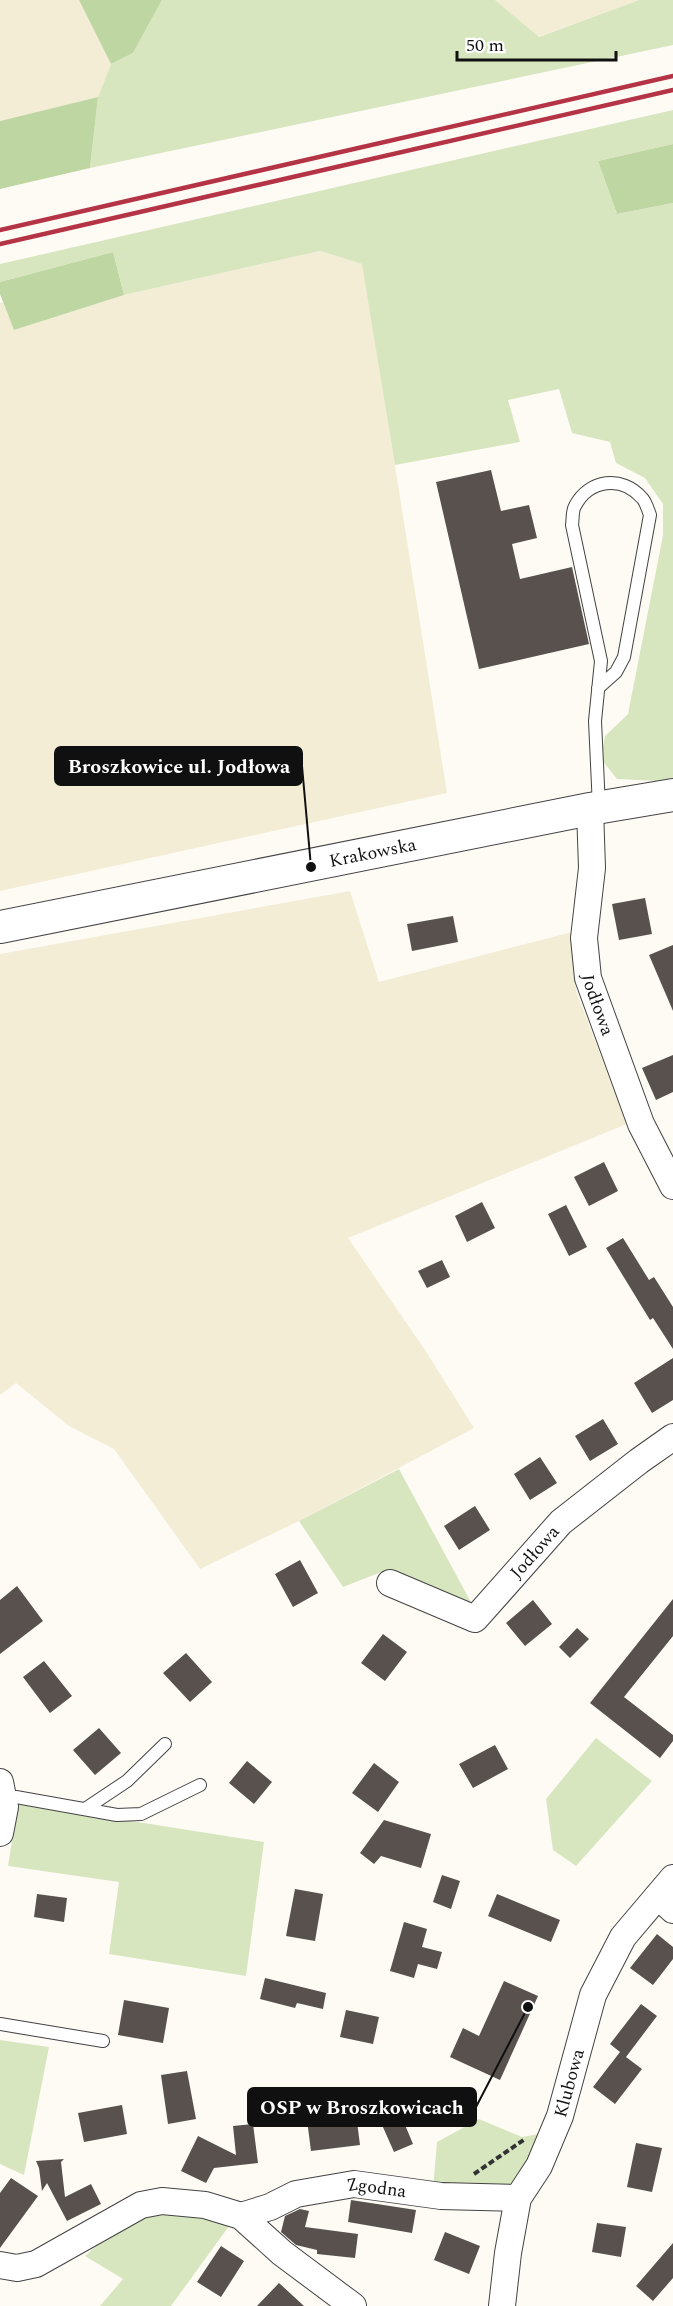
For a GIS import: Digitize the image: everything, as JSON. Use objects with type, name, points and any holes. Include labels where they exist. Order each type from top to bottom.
[{"type":"street","name":"Krakowska","points":[[0,927],[673,795]]},
{"type":"street","name":"Jodłowa","points":[[594,809],[592,868],[584,938],[588,978],[641,1124],[673,1186]]},
{"type":"street","name":"Jodłowa","points":[[390,1582],[475,1619],[561,1522],[673,1437]]},
{"type":"street","points":[[0,1833],[5,1807],[2,1790]]},
{"type":"street","name":"Klubowa","points":[[502,2306],[518,2198],[539,2166],[560,2116],[593,1995],[623,1937],[668,1895]]},
{"type":"street","name":"Zgodna","points":[[241,2216],[270,2207],[296,2194],[354,2184],[441,2196],[518,2198]]},
{"type":"street","points":[[0,2265],[17,2268],[36,2264],[141,2205],[162,2201],[205,2205],[241,2216],[282,2253],[353,2306]]},
{"type":"lane","points":[[594,809],[595,721],[598,688],[601,661],[572,525],[574,507],[587,490],[608,481],[625,487],[642,498],[650,515],[624,657],[616,672],[598,688]]},
{"type":"lane","points":[[85,1809],[127,1781],[165,1744]]},
{"type":"lane","points":[[2,1790],[16,1797],[117,1815],[141,1814],[200,1785]]},
{"type":"lane","points":[[0,2024],[103,2041]]},
{"type":"path","points":[[441,2196],[560,2116]]},
{"type":"shaded area","points":[[0,0],[79,0],[111,64],[98,97],[0,121]]},
{"type":"shaded area","points":[[495,0],[639,0],[538,37]]},
{"type":"shaded area","points":[[320,251],[363,264],[447,793],[0,891],[0,303],[3,302],[14,330],[124,295]]},
{"type":"shaded area","points":[[350,891],[379,982],[572,932],[576,991],[627,1124],[348,1238],[425,1350],[474,1428],[299,1521],[200,1569],[114,1449],[69,1426],[16,1383],[0,1395],[0,954]]},
{"type":"green space","points":[[79,0],[162,0],[133,53],[111,64]]},
{"type":"green space","points":[[162,0],[495,0],[539,37],[639,0],[673,0],[673,45],[90,168],[98,97],[111,64],[133,53]]},
{"type":"green space","points":[[98,97],[90,168],[0,189],[0,121]]},
{"type":"green space","points":[[673,110],[673,144],[598,161],[617,214],[673,203],[673,778],[657,781],[617,779],[601,759],[605,736],[628,714],[663,535],[663,504],[645,478],[616,463],[610,442],[572,433],[559,389],[508,400],[520,442],[395,465],[362,264],[320,251],[124,295],[113,252],[0,282],[0,264]]},
{"type":"green space","points":[[673,144],[673,203],[617,214],[598,161]]},
{"type":"green space","points":[[113,252],[124,295],[14,330],[0,294],[0,282]]},
{"type":"green space","points":[[399,1469],[473,1606],[384,1571],[343,1587],[299,1521]]},
{"type":"green space","points":[[596,1738],[652,1781],[576,1866],[553,1850],[546,1799]]},
{"type":"green space","points":[[18,1803],[264,1842],[246,1976],[109,1954],[119,1882],[8,1866]]},
{"type":"green space","points":[[0,2040],[49,2047],[24,2175],[0,2164]]},
{"type":"green space","points":[[479,2119],[522,2137],[538,2134],[534,2159],[516,2183],[495,2192],[433,2189],[437,2142]]},
{"type":"green space","points":[[151,2208],[232,2222],[171,2306],[100,2306],[123,2279],[85,2256],[120,2225]]},
{"type":"building","points":[[491,470],[501,511],[529,505],[537,538],[512,544],[520,579],[572,567],[589,644],[479,669],[436,482]]},
{"type":"building","points":[[645,898],[652,934],[619,940],[612,904]]},
{"type":"building","points":[[453,916],[458,942],[412,951],[407,924]]},
{"type":"building","points":[[673,945],[673,1011],[649,955]]},
{"type":"building","points":[[673,1055],[673,1092],[656,1100],[642,1068]]},
{"type":"building","points":[[604,1162],[618,1191],[589,1206],[574,1177]]},
{"type":"building","points":[[482,1202],[495,1228],[467,1242],[455,1216]]},
{"type":"building","points":[[566,1205],[587,1247],[569,1256],[548,1214]]},
{"type":"building","points":[[623,1238],[649,1280],[654,1277],[673,1307],[673,1349],[653,1318],[650,1320],[606,1248]]},
{"type":"building","points":[[442,1260],[450,1277],[427,1288],[418,1271]]},
{"type":"building","points":[[673,1358],[673,1400],[652,1413],[634,1383]]},
{"type":"building","points":[[603,1419],[618,1444],[590,1461],[575,1436]]},
{"type":"building","points":[[540,1457],[557,1483],[530,1500],[514,1474]]},
{"type":"building","points":[[475,1506],[490,1530],[459,1550],[444,1526]]},
{"type":"building","points":[[300,1560],[318,1593],[293,1607],[275,1574]]},
{"type":"building","points":[[17,1586],[43,1621],[0,1654],[0,1600]]},
{"type":"building","points":[[673,1599],[673,1636],[624,1697],[673,1735],[673,1741],[660,1758],[590,1703]]},
{"type":"building","points":[[533,1600],[552,1624],[525,1646],[506,1623]]},
{"type":"building","points":[[577,1628],[589,1639],[570,1658],[559,1647]]},
{"type":"building","points":[[383,1634],[407,1652],[385,1681],[361,1663]]},
{"type":"building","points":[[186,1653],[212,1682],[190,1702],[163,1673]]},
{"type":"building","points":[[44,1661],[72,1696],[50,1713],[23,1677]]},
{"type":"building","points":[[99,1728],[121,1753],[95,1775],[73,1750]]},
{"type":"building","points":[[495,1745],[508,1769],[473,1788],[459,1764]]},
{"type":"building","points":[[247,1761],[272,1782],[254,1804],[229,1783]]},
{"type":"building","points":[[374,1763],[399,1782],[378,1812],[352,1793]]},
{"type":"building","points":[[384,1820],[431,1834],[421,1868],[381,1856],[374,1864],[360,1853]]},
{"type":"building","points":[[442,1875],[460,1881],[451,1909],[433,1902]]},
{"type":"building","points":[[295,1889],[323,1894],[315,1941],[286,1936]]},
{"type":"building","points":[[37,1894],[67,1898],[64,1922],[34,1917]]},
{"type":"building","points":[[497,1894],[560,1920],[551,1942],[488,1916]]},
{"type":"building","points":[[404,1922],[427,1929],[422,1947],[442,1952],[437,1969],[418,1964],[414,1978],[390,1971]]},
{"type":"building","points":[[657,1934],[673,1947],[673,1959],[653,1985],[630,1968]]},
{"type":"building","points":[[265,1978],[326,1993],[323,2009],[297,2003],[295,2008],[260,1999]]},
{"type":"building","points":[[504,1981],[538,1996],[500,2080],[450,2057],[463,2028],[479,2036]]},
{"type":"building","points":[[124,2000],[169,2008],[163,2043],[118,2035]]},
{"type":"building","points":[[641,2004],[657,2016],[626,2057],[642,2069],[615,2104],[593,2087],[620,2052],[610,2044]]},
{"type":"building","points":[[346,2010],[379,2017],[373,2044],[340,2037]]},
{"type":"building","points":[[187,2071],[196,2119],[168,2124],[161,2075]]},
{"type":"building","points":[[395,2101],[413,2144],[394,2152],[375,2109]]},
{"type":"building","points":[[122,2105],[127,2134],[84,2142],[78,2113]]},
{"type":"building","points":[[356,2114],[360,2145],[311,2151],[307,2120]]},
{"type":"building","points":[[253,2124],[258,2163],[214,2168],[206,2183],[181,2171],[198,2136],[236,2155],[233,2126]]},
{"type":"building","points":[[636,2143],[662,2148],[652,2192],[627,2187]]},
{"type":"building","points":[[64,2159],[61,2162],[65,2197],[91,2184],[101,2204],[67,2221],[47,2183],[42,2191],[36,2161]]},
{"type":"building","points":[[11,2178],[38,2196],[0,2248],[0,2193]]},
{"type":"building","points":[[351,2200],[416,2210],[412,2233],[348,2222]]},
{"type":"building","points":[[300,2209],[309,2211],[305,2227],[358,2234],[355,2258],[317,2254],[317,2250],[296,2245],[281,2232],[285,2216]]},
{"type":"building","points":[[597,2223],[626,2227],[621,2257],[592,2252]]},
{"type":"building","points":[[445,2232],[480,2246],[469,2274],[434,2260]]},
{"type":"building","points":[[673,2243],[673,2278],[653,2301],[636,2286]]},
{"type":"building","points":[[221,2246],[244,2261],[221,2297],[197,2282]]},
{"type":"building","points":[[279,2283],[304,2306],[257,2306]]},
{"type":"railway","points":[[0,230],[673,76]]},
{"type":"railway","points":[[0,244],[673,90]]},
{"type":"place","name":"Broszkowice ul. Jodłowa","points":[[311,867]]},
{"type":"place","name":"OSP w Broszkowicach","points":[[528,2007]]}]
